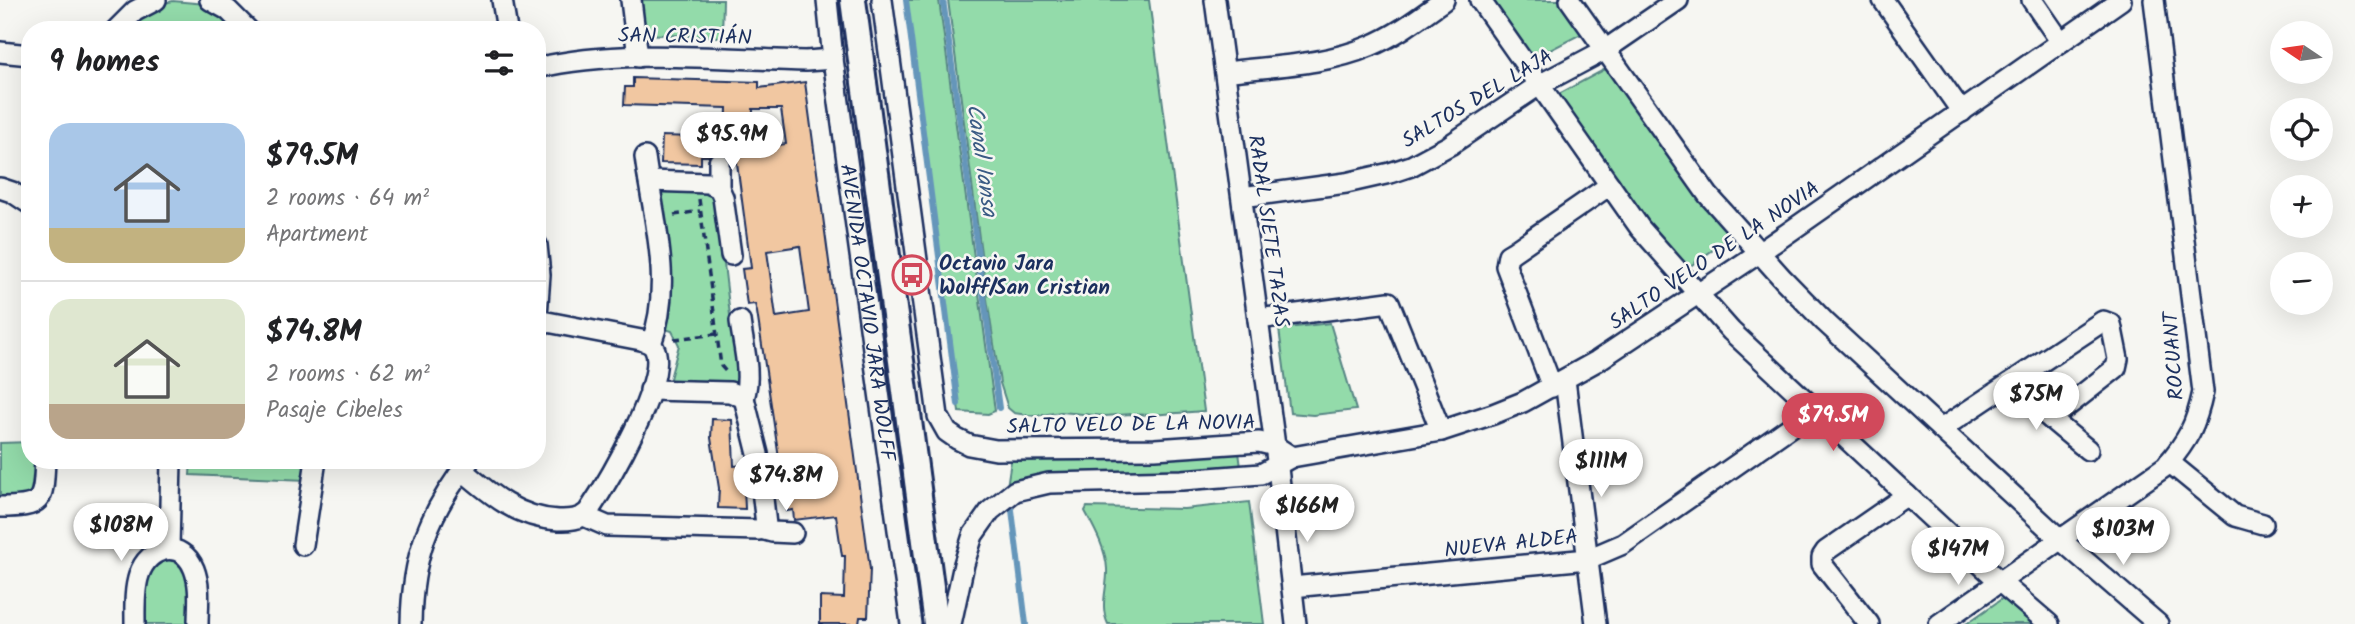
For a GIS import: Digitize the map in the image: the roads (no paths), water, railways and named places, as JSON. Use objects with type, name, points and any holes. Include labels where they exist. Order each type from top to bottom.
[{"type":"main road","name":"AVENIDA OCTAVIO JARA WOLFF","points":[[853,0],[936,624]]},
{"type":"street","points":[[125,21],[135,10],[156,0]]},
{"type":"street","points":[[210,0],[228,10],[239,21]]},
{"type":"street","points":[[502,0],[506,21]]},
{"type":"street","points":[[631,0],[638,57]]},
{"type":"street","name":"AVENIDA OCTAVIO JARA WOLFF","points":[[827,0],[911,624]]},
{"type":"street","name":"SALTO VELO DE LA NOVIA","points":[[882,0],[938,416],[947,432],[969,445],[996,450],[1167,449],[1259,442],[1275,446],[1283,464]]},
{"type":"street","name":"RADAL SIETE TAZAS","points":[[1215,0],[1275,446]]},
{"type":"street","points":[[1225,72],[1304,62],[1354,52],[1398,32],[1444,0]]},
{"type":"street","points":[[1480,0],[1651,242],[1696,293],[1731,331],[2000,582],[2049,624]]},
{"type":"street","points":[[1570,0],[1703,190],[1759,253],[1825,322],[2061,540],[2158,624]]},
{"type":"street","name":"SALTOS DEL LAJA","points":[[1242,197],[1346,183],[1411,166],[1450,145],[1539,85],[1605,50],[1678,0]]},
{"type":"street","points":[[1883,0],[1962,112]]},
{"type":"street","points":[[2032,0],[2061,42]]},
{"type":"street","name":"SALTO VELO DE LA NOVIA","points":[[951,624],[973,535],[990,511],[1015,491],[1056,482],[1182,480],[1261,474],[1283,464],[1441,431],[1493,414],[1559,383],[1618,348],[2121,0]]},
{"type":"street","name":"ROCUANT","points":[[1939,624],[2169,462],[2186,443],[2198,419],[2203,392],[2154,0]]},
{"type":"street","points":[[0,52],[21,54]]},
{"type":"street","name":"SAN CRISTIÁN","points":[[546,67],[638,57],[806,61],[833,59]]},
{"type":"street","points":[[645,157],[661,270],[662,305],[651,344]]},
{"type":"street","points":[[719,162],[719,188],[723,197],[731,255]]},
{"type":"street","points":[[649,181],[712,183],[719,188]]},
{"type":"street","points":[[1596,624],[1559,383],[1506,261],[1508,255],[1610,185]]},
{"type":"street","points":[[0,188],[21,198]]},
{"type":"street","points":[[1258,319],[1389,302],[1441,431]]},
{"type":"street","points":[[546,320],[641,340],[655,349],[657,365],[650,390],[624,453],[584,516]]},
{"type":"street","points":[[740,321],[746,366],[744,398],[758,454],[765,506],[766,523],[761,529]]},
{"type":"street","points":[[1941,429],[2103,321],[2110,324],[2118,359],[2116,368],[2051,419]]},
{"type":"street","points":[[2009,384],[2088,450]]},
{"type":"street","points":[[650,390],[730,392],[744,398]]},
{"type":"street","name":"NUEVA ALDEA","points":[[1292,587],[1588,559],[1623,544],[1816,409]]},
{"type":"street","points":[[2169,462],[2235,516],[2263,524]]},
{"type":"street","points":[[1283,464],[1296,624]]},
{"type":"street","points":[[0,507],[27,506],[37,502],[43,491],[44,469]]},
{"type":"street","points":[[169,549],[171,469]]},
{"type":"street","points":[[303,545],[315,469]]},
{"type":"street","points":[[411,624],[413,578],[421,544],[437,508],[463,469]]},
{"type":"street","points":[[470,469],[498,500],[540,518],[566,520],[584,516],[607,526],[761,529],[793,533]]},
{"type":"street","points":[[1869,624],[1822,564],[1822,557],[1826,551],[1907,495]]},
{"type":"street","points":[[135,624],[136,584],[140,571],[151,556],[160,550],[169,549],[181,552],[194,567],[199,585],[198,624]]},
{"type":"waterway","points":[[906,0],[958,404]]},
{"type":"waterway","name":"Canal Iansa","points":[[943,0],[999,408]]},
{"type":"waterway","name":"Canal Iansa","points":[[1012,510],[1026,624]]},
{"type":"place","name":"Octavio Jara Wolff/San Cristian","points":[[912,275]]}]
